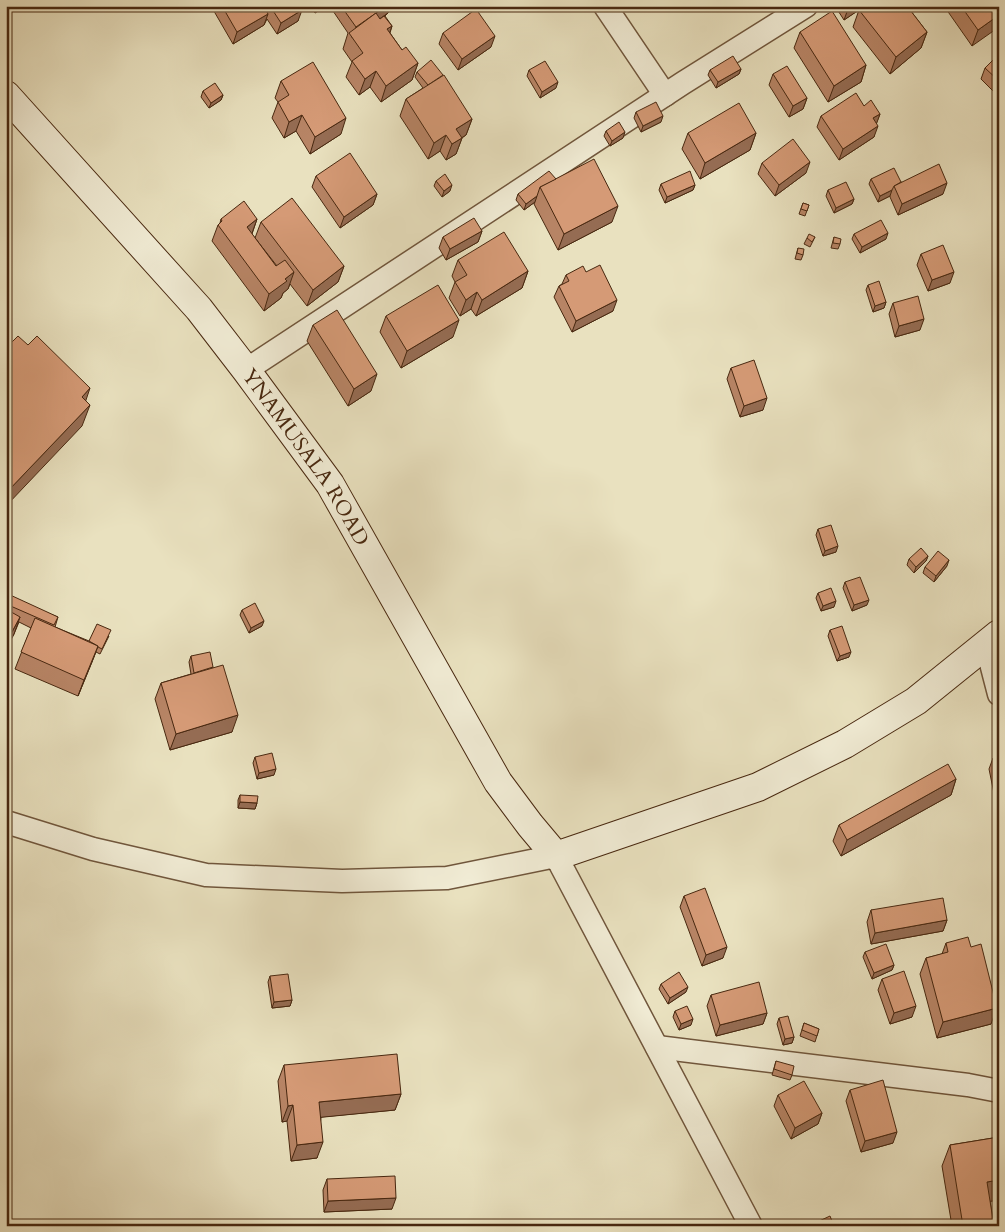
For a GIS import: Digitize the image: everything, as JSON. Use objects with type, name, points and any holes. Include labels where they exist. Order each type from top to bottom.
[{"type":"main road","name":"YNAMUSALA ROAD","points":[[6,95],[199,309],[330,484],[498,782],[556,856]]},
{"type":"main road","points":[[556,856],[758,787],[846,744],[916,701],[992,639]]},
{"type":"street","points":[[605,6],[665,95]]},
{"type":"street","points":[[246,370],[665,95],[806,6]]},
{"type":"street","points":[[992,639],[999,694]]},
{"type":"street","points":[[6,822],[92,849],[206,875],[342,881],[447,878],[556,856],[751,1226]]},
{"type":"street","points":[[657,1047],[958,1084],[999,1091]]},
{"type":"building","points":[[222,6],[264,6],[268,14],[237,32]]},
{"type":"building","points":[[270,6],[300,6],[302,10],[281,23]]},
{"type":"building","points":[[341,6],[386,6],[356,27]]},
{"type":"building","points":[[864,6],[907,6],[927,32],[896,57],[859,10]]},
{"type":"building","points":[[961,6],[999,6],[999,15],[978,30]]},
{"type":"building","points":[[476,9],[495,36],[462,59],[443,33]]},
{"type":"building","points":[[832,11],[866,65],[834,86],[800,32]]},
{"type":"building","points":[[376,13],[380,19],[384,16],[392,26],[387,29],[402,50],[406,47],[418,63],[386,86],[376,71],[365,79],[352,61],[363,53],[349,33]]},
{"type":"building","points":[[999,54],[999,81],[985,68]]},
{"type":"building","points":[[733,56],[741,69],[718,82],[710,70]]},
{"type":"building","points":[[431,60],[443,75],[428,85],[417,72]]},
{"type":"building","points":[[545,61],[558,82],[542,92],[529,70]]},
{"type":"building","points":[[313,62],[346,118],[315,137],[302,115],[289,122],[278,102],[289,95],[281,81]]},
{"type":"building","points":[[787,66],[807,98],[793,106],[773,74]]},
{"type":"building","points":[[444,75],[472,119],[456,129],[462,138],[452,144],[446,135],[434,143],[406,99]]},
{"type":"building","points":[[215,83],[223,95],[211,103],[203,91]]},
{"type":"building","points":[[856,93],[864,106],[871,100],[880,114],[873,118],[878,126],[843,149],[821,116]]},
{"type":"building","points":[[656,102],[663,116],[643,126],[636,112]]},
{"type":"building","points":[[739,103],[756,133],[705,163],[688,133]]},
{"type":"building","points":[[619,122],[625,132],[612,141],[606,131]]},
{"type":"building","points":[[793,139],[810,162],[779,185],[762,163]]},
{"type":"building","points":[[350,153],[377,194],[344,217],[316,176]]},
{"type":"building","points":[[594,159],[618,206],[564,234],[540,187]]},
{"type":"building","points":[[939,164],[947,183],[902,204],[894,186]]},
{"type":"building","points":[[894,168],[901,182],[894,186],[892,190],[880,196],[871,179]]},
{"type":"building","points":[[549,171],[556,179],[540,187],[537,196],[526,204],[518,194]]},
{"type":"building","points":[[690,171],[695,185],[667,197],[661,184]]},
{"type":"building","points":[[445,174],[452,185],[444,191],[436,181]]},
{"type":"building","points":[[846,182],[854,199],[836,208],[828,190]]},
{"type":"building","points":[[292,198],[344,266],[313,290],[261,222]]},
{"type":"building","points":[[244,201],[257,219],[247,227],[276,266],[285,260],[294,272],[285,279],[287,281],[269,294],[218,225],[222,221],[221,219]]},
{"type":"building","points":[[803,203],[809,205],[807,211],[801,209]]},
{"type":"building","points":[[474,218],[482,231],[450,249],[443,237]]},
{"type":"building","points":[[881,220],[888,233],[862,247],[854,234]]},
{"type":"building","points":[[504,232],[528,271],[482,300],[477,292],[466,300],[455,282],[467,275],[458,260]]},
{"type":"building","points":[[809,234],[815,237],[812,242],[807,238]]},
{"type":"building","points":[[834,237],[841,239],[840,244],[833,243]]},
{"type":"building","points":[[943,245],[954,272],[932,280],[921,254]]},
{"type":"building","points":[[798,248],[804,249],[803,255],[797,253]]},
{"type":"building","points":[[600,265],[617,300],[576,321],[559,286],[569,281],[566,275],[583,266],[586,272]]},
{"type":"building","points":[[879,281],[886,302],[875,306],[868,285]]},
{"type":"building","points":[[438,285],[459,320],[407,351],[386,316]]},
{"type":"building","points":[[918,296],[924,319],[899,326],[893,303]]},
{"type":"building","points":[[337,310],[377,374],[354,389],[313,325]]},
{"type":"building","points":[[18,336],[28,345],[37,336],[90,388],[82,397],[90,405],[6,493],[6,348]]},
{"type":"building","points":[[754,360],[767,398],[744,406],[731,368]]},
{"type":"building","points":[[831,525],[838,546],[825,551],[818,529]]},
{"type":"building","points":[[921,548],[928,556],[916,567],[909,559]]},
{"type":"building","points":[[938,551],[949,560],[936,576],[925,567]]},
{"type":"building","points":[[860,577],[869,600],[854,605],[845,582]]},
{"type":"building","points":[[831,588],[836,601],[823,606],[818,593]]},
{"type":"building","points":[[8,594],[58,617],[54,625],[6,604]]},
{"type":"building","points":[[255,603],[264,621],[251,628],[242,610]]},
{"type":"building","points":[[6,609],[20,617],[6,643]]},
{"type":"building","points":[[35,618],[98,646],[84,680],[21,652]]},
{"type":"building","points":[[97,624],[111,630],[102,649],[89,641]]},
{"type":"building","points":[[842,626],[851,652],[840,656],[830,630]]},
{"type":"building","points":[[210,652],[213,667],[194,673],[191,656]]},
{"type":"building","points":[[223,665],[238,715],[176,734],[161,683]]},
{"type":"building","points":[[272,753],[276,769],[259,773],[255,757]]},
{"type":"building","points":[[999,757],[999,787],[993,758]]},
{"type":"building","points":[[948,764],[956,779],[847,840],[839,825]]},
{"type":"building","points":[[240,795],[258,796],[257,803],[240,802]]},
{"type":"building","points":[[705,888],[727,947],[706,955],[684,896]]},
{"type":"building","points":[[943,898],[947,920],[875,933],[871,910]]},
{"type":"building","points":[[968,937],[971,947],[981,944],[997,1008],[943,1022],[926,958],[948,952],[946,943]]},
{"type":"building","points":[[886,944],[894,965],[874,973],[865,952]]},
{"type":"building","points":[[904,971],[916,1006],[894,1013],[882,979]]},
{"type":"building","points":[[679,972],[688,987],[670,998],[661,984]]},
{"type":"building","points":[[288,974],[292,1000],[274,1002],[270,976]]},
{"type":"building","points":[[759,982],[767,1013],[720,1025],[711,995]]},
{"type":"building","points":[[687,1006],[693,1019],[681,1024],[675,1011]]},
{"type":"building","points":[[788,1016],[794,1037],[785,1039],[779,1018]]},
{"type":"building","points":[[804,1023],[819,1029],[817,1036],[802,1030]]},
{"type":"building","points":[[397,1054],[401,1094],[319,1102],[323,1142],[297,1145],[293,1105],[288,1106],[284,1065]]},
{"type":"building","points":[[776,1061],[794,1066],[792,1075],[774,1069]]},
{"type":"building","points":[[883,1080],[897,1132],[865,1141],[850,1090]]},
{"type":"building","points":[[804,1081],[822,1113],[795,1128],[778,1095]]},
{"type":"building","points":[[999,1137],[999,1180],[987,1182],[994,1226],[963,1226],[950,1145]]},
{"type":"building","points":[[395,1176],[396,1198],[328,1201],[327,1179]]},
{"type":"building","points":[[830,1216],[834,1226],[816,1226],[815,1223]]}]
